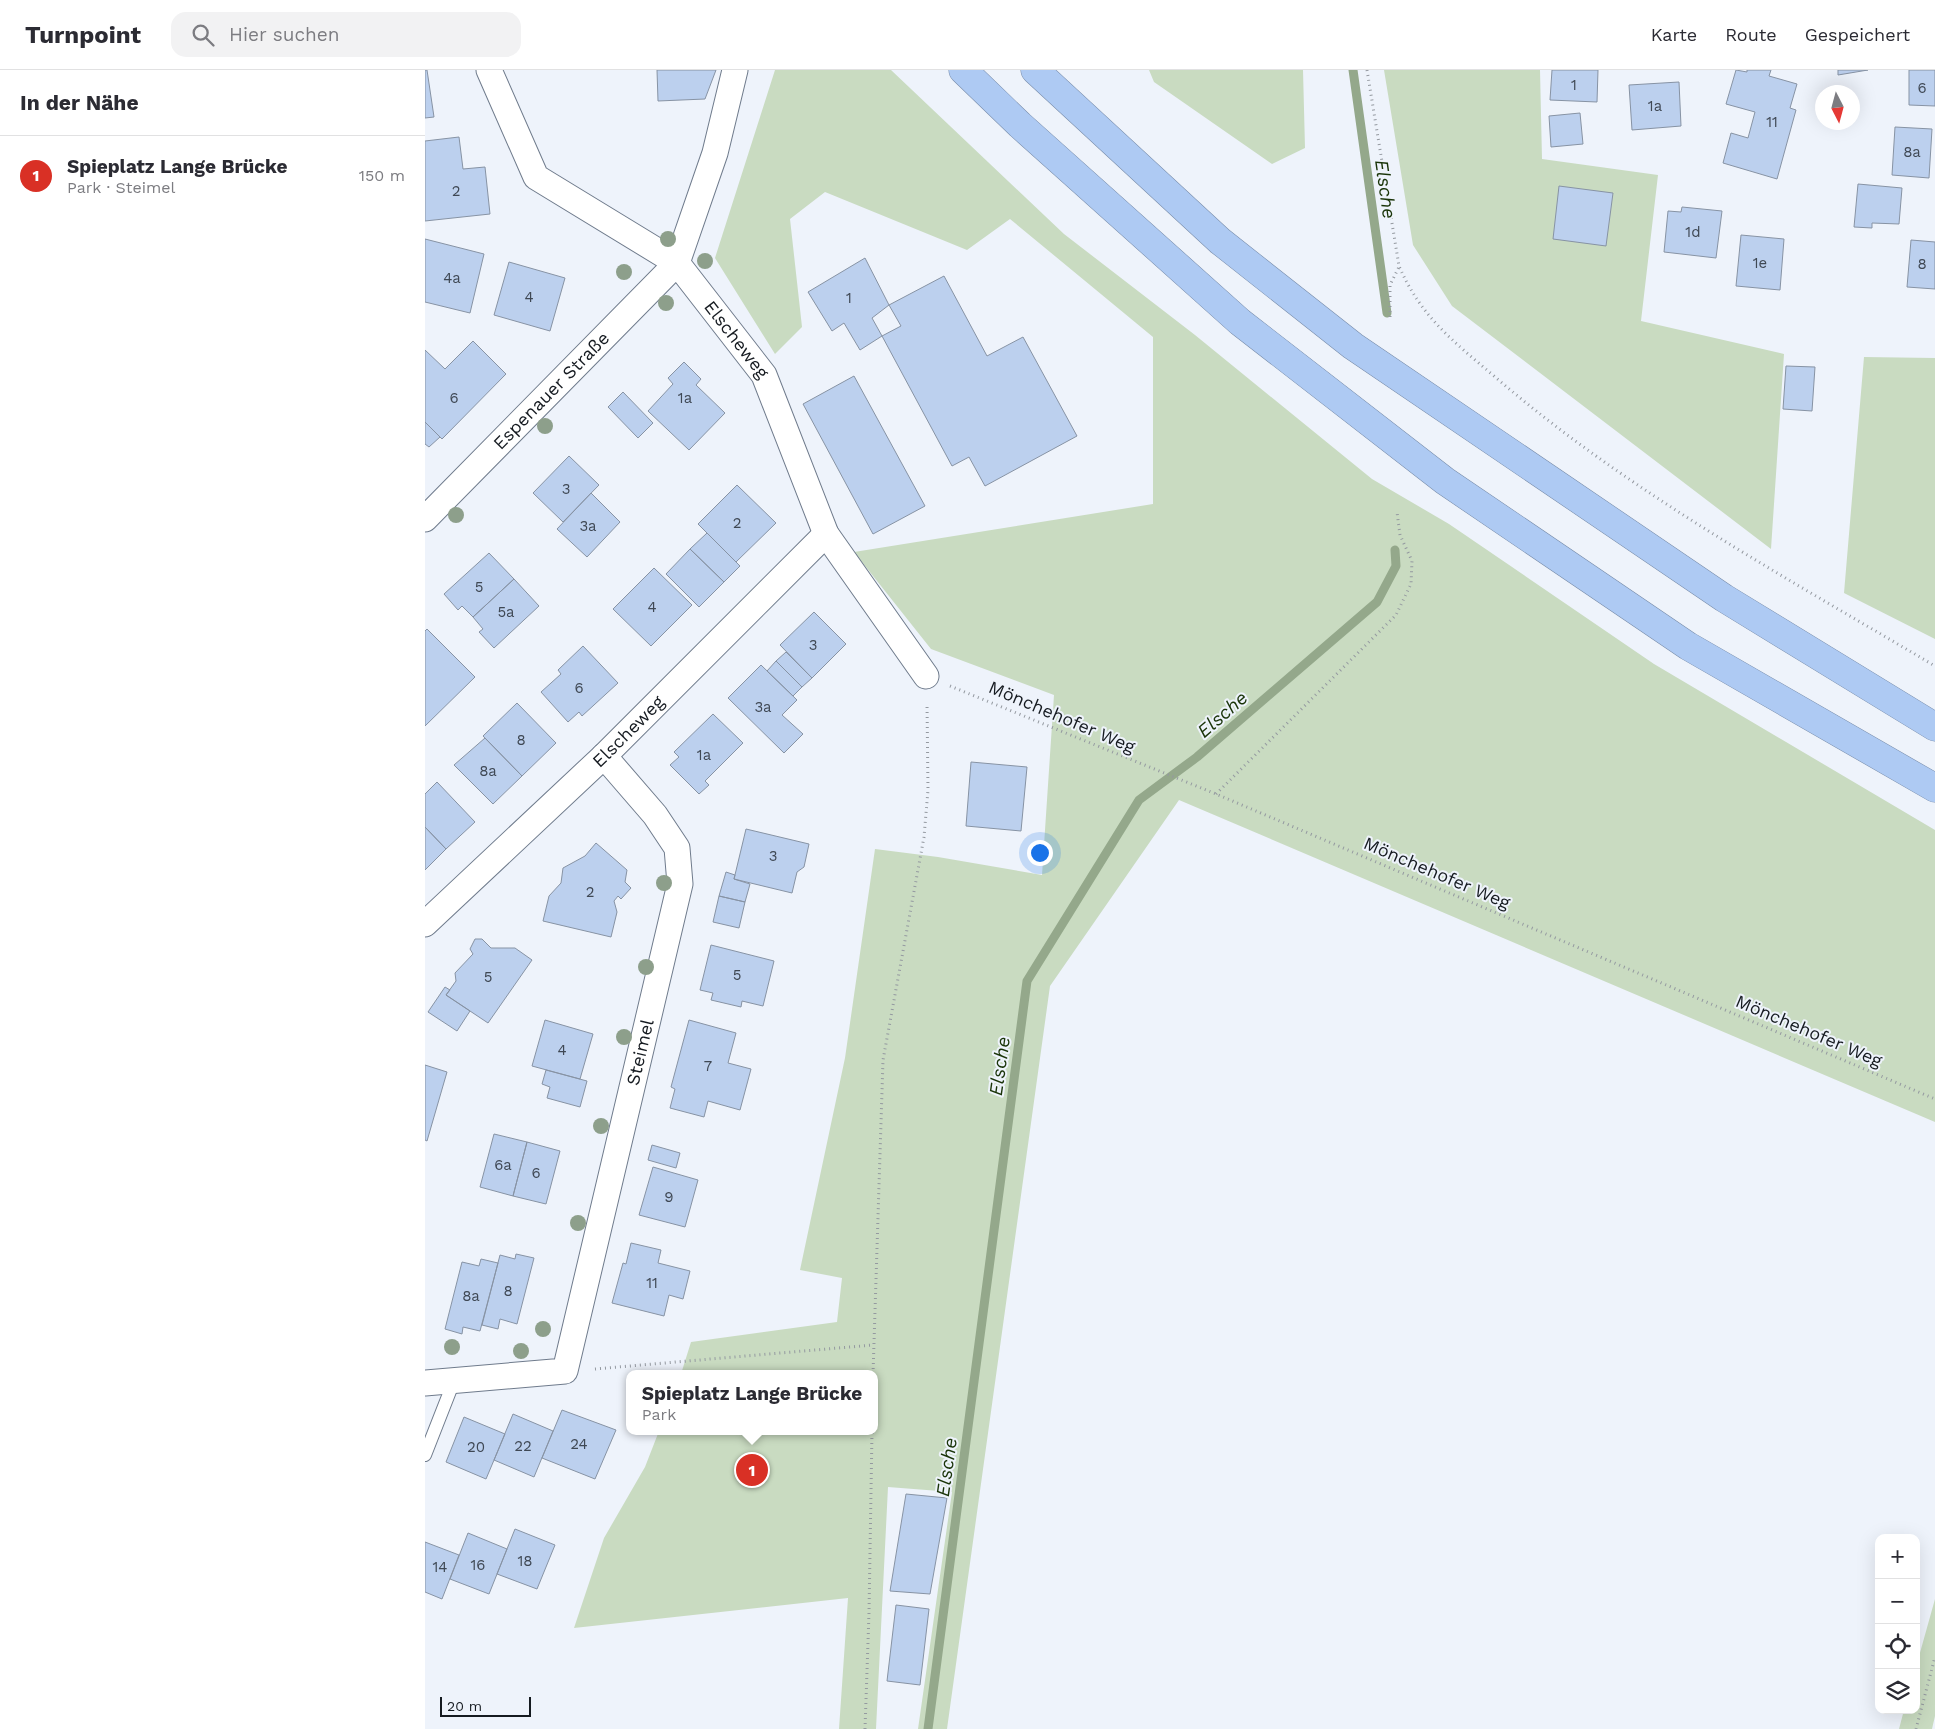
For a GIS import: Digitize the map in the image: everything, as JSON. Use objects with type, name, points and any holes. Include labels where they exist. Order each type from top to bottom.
[{"type":"highway","points":[[963,70],[1020,125],[1240,322],[1445,480],[1688,646],[1935,788]]},
{"type":"highway","points":[[1035,70],[1220,242],[1353,346],[1724,598],[1935,727]]},
{"type":"street","points":[[489,70],[536,176],[677,263]]},
{"type":"street","name":"Espenauer Straße","points":[[425,519],[677,263],[715,153],[735,70]]},
{"type":"street","name":"Elscheweg","points":[[677,263],[764,375],[826,534],[925,676]]},
{"type":"street","name":"Elscheweg","points":[[425,924],[604,756],[826,534]]},
{"type":"street","name":"Steimel","points":[[565,1371],[680,884],[677,848],[655,815],[604,756]]},
{"type":"street","points":[[425,1383],[565,1371]]},
{"type":"lane","points":[[425,1455],[454,1381]]},
{"type":"path","points":[[1367,70],[1399,266],[1410,291],[1437,327],[1530,408],[1616,470],[1734,546],[1935,666]]},
{"type":"path","points":[[1390,317],[1390,286],[1399,266]]},
{"type":"path","points":[[1216,794],[1396,615],[1411,584],[1412,561],[1400,535],[1397,512]]},
{"type":"path","points":[[873,1370],[883,1060],[924,837],[929,764],[925,676]]},
{"type":"path","name":"Mönchehofer Weg","points":[[925,676],[1216,794],[1935,1099]]},
{"type":"path","points":[[565,1371],[873,1345]]},
{"type":"path","points":[[865,1729],[872,1435]]},
{"type":"path","points":[[1916,1729],[1935,1657]]},
{"type":"green space","points":[[775,70],[891,70],[1064,234],[1195,335],[1372,479],[1449,524],[1654,664],[1935,830],[1935,1122],[1179,800],[1050,986],[947,1729],[918,1729],[952,1492],[888,1487],[876,1729],[839,1729],[848,1598],[574,1628],[604,1538],[645,1467],[657,1435],[878,1435],[878,1370],[682,1370],[691,1342],[837,1322],[842,1278],[800,1270],[845,1058],[875,849],[938,857],[1042,875],[1054,695],[931,649],[854,552],[1153,504],[1153,337],[1010,219],[967,250],[825,192],[790,219],[802,327],[775,354],[715,258]]},
{"type":"green space","points":[[1149,70],[1303,70],[1305,148],[1272,164],[1154,82]]},
{"type":"green space","points":[[1384,70],[1540,70],[1542,159],[1658,175],[1641,321],[1784,354],[1771,549],[1452,306],[1413,245]]},
{"type":"green space","points":[[1864,357],[1935,358],[1935,639],[1844,593]]},
{"type":"green space","points":[[1935,1599],[1935,1716],[1932,1729],[1899,1729],[1903,1714],[1920,1714],[1920,1653]]},
{"type":"building","points":[[425,70],[427,70],[434,117],[425,118]]},
{"type":"building","points":[[657,70],[716,70],[705,99],[658,101]]},
{"type":"building","points":[[1552,70],[1598,70],[1597,102],[1550,100]]},
{"type":"building","points":[[1736,70],[1747,72],[1747,70],[1771,70],[1769,76],[1797,84],[1790,108],[1796,110],[1777,179],[1723,163],[1731,133],[1748,138],[1755,112],[1726,104]]},
{"type":"building","points":[[1838,70],[1868,70],[1838,75]]},
{"type":"building","points":[[1909,70],[1935,70],[1935,106],[1909,105]]},
{"type":"building","points":[[1679,82],[1681,126],[1632,130],[1629,85]]},
{"type":"building","points":[[1580,113],[1583,144],[1551,147],[1549,116]]},
{"type":"building","points":[[1895,127],[1932,129],[1929,178],[1892,175]]},
{"type":"building","points":[[459,137],[463,169],[485,167],[490,214],[425,221],[425,141]]},
{"type":"building","points":[[1858,184],[1902,188],[1899,224],[1872,223],[1872,228],[1854,227]]},
{"type":"building","points":[[1559,186],[1613,193],[1606,246],[1553,239]]},
{"type":"building","points":[[1682,207],[1722,211],[1716,258],[1664,252],[1668,211],[1681,212]]},
{"type":"building","points":[[1741,235],[1784,239],[1780,290],[1736,286]]},
{"type":"building","points":[[425,239],[484,254],[470,313],[425,302]]},
{"type":"building","points":[[1911,240],[1935,242],[1935,289],[1907,287]]},
{"type":"building","points":[[865,258],[889,305],[872,318],[882,336],[860,350],[844,323],[832,331],[808,292]]},
{"type":"building","points":[[509,262],[565,278],[550,331],[494,315]]},
{"type":"building","points":[[944,276],[987,356],[1023,337],[1077,436],[985,486],[969,457],[952,466],[882,336],[901,326],[889,305]]},
{"type":"building","points":[[473,341],[506,374],[442,439],[425,422],[425,350],[445,369]]},
{"type":"building","points":[[684,362],[701,379],[696,385],[725,413],[689,450],[648,411],[673,384],[668,378]]},
{"type":"building","points":[[1786,366],[1815,367],[1812,411],[1783,409]]},
{"type":"building","points":[[854,376],[925,506],[873,534],[803,404]]},
{"type":"building","points":[[623,392],[653,423],[638,438],[608,407]]},
{"type":"building","points":[[425,422],[440,437],[429,447],[425,444]]},
{"type":"building","points":[[569,456],[599,485],[563,522],[533,493]]},
{"type":"building","points":[[737,485],[776,523],[736,562],[698,524]]},
{"type":"building","points":[[591,493],[620,522],[587,557],[557,529]]},
{"type":"building","points":[[707,533],[740,566],[724,582],[690,549]]},
{"type":"building","points":[[690,549],[724,582],[699,607],[666,574]]},
{"type":"building","points":[[489,553],[514,579],[473,617],[462,606],[458,610],[444,594]]},
{"type":"building","points":[[654,568],[692,605],[651,646],[613,609]]},
{"type":"building","points":[[514,579],[539,606],[494,648],[479,632],[483,629],[473,617]]},
{"type":"building","points":[[814,612],[846,644],[812,678],[780,645]]},
{"type":"building","points":[[427,629],[475,677],[425,726],[425,631]]},
{"type":"building","points":[[583,646],[618,683],[582,716],[579,712],[568,722],[541,692],[561,674],[558,670]]},
{"type":"building","points":[[786,652],[812,678],[802,687],[776,661]]},
{"type":"building","points":[[776,661],[802,687],[793,696],[767,671]]},
{"type":"building","points":[[761,665],[797,700],[782,715],[803,734],[784,753],[728,698]]},
{"type":"building","points":[[517,703],[556,743],[522,776],[483,736]]},
{"type":"building","points":[[713,714],[743,743],[705,781],[709,785],[699,794],[670,765],[679,757],[674,752]]},
{"type":"building","points":[[485,738],[522,776],[493,804],[454,765]]},
{"type":"building","points":[[971,762],[1027,767],[1021,831],[966,826]]},
{"type":"building","points":[[437,782],[475,822],[446,849],[425,827],[425,794]]},
{"type":"building","points":[[425,827],[446,849],[425,870]]},
{"type":"building","points":[[746,829],[809,844],[804,867],[797,872],[792,893],[734,879]]},
{"type":"building","points":[[596,843],[627,870],[625,882],[631,888],[621,899],[618,896],[614,901],[617,912],[611,937],[543,921],[549,896],[561,883],[563,868],[585,856]]},
{"type":"building","points":[[726,872],[735,875],[734,879],[750,884],[745,902],[719,896]]},
{"type":"building","points":[[719,896],[745,902],[739,928],[713,922]]},
{"type":"building","points":[[475,939],[482,939],[491,948],[515,948],[532,960],[488,1023],[446,995],[456,981],[455,973],[473,954],[470,949]]},
{"type":"building","points":[[711,945],[774,961],[763,1006],[742,1001],[741,1007],[711,1000],[713,993],[700,990]]},
{"type":"building","points":[[445,987],[450,990],[446,995],[470,1011],[457,1031],[428,1012]]},
{"type":"building","points":[[545,1020],[593,1034],[580,1079],[532,1066]]},
{"type":"building","points":[[689,1020],[736,1033],[728,1063],[751,1069],[740,1110],[708,1101],[704,1117],[670,1108],[675,1089],[671,1087]]},
{"type":"building","points":[[425,1065],[447,1072],[427,1141],[425,1140]]},
{"type":"building","points":[[546,1070],[587,1081],[580,1107],[547,1098],[550,1087],[542,1084]]},
{"type":"building","points":[[494,1134],[527,1142],[513,1196],[480,1187]]},
{"type":"building","points":[[527,1142],[560,1151],[546,1204],[513,1196]]},
{"type":"building","points":[[652,1145],[680,1153],[676,1168],[648,1160]]},
{"type":"building","points":[[653,1167],[698,1180],[685,1227],[639,1215]]},
{"type":"building","points":[[631,1243],[661,1250],[658,1263],[690,1271],[683,1299],[669,1295],[664,1316],[612,1303],[623,1263],[626,1264]]},
{"type":"building","points":[[516,1254],[534,1258],[517,1324],[500,1319],[498,1329],[482,1325],[500,1255],[515,1259]]},
{"type":"building","points":[[481,1259],[498,1263],[480,1331],[463,1327],[462,1334],[445,1329],[462,1262],[479,1266]]},
{"type":"building","points":[[562,1410],[616,1430],[595,1479],[542,1458]]},
{"type":"building","points":[[513,1414],[553,1431],[534,1477],[494,1460]]},
{"type":"building","points":[[464,1417],[505,1434],[486,1479],[446,1462]]},
{"type":"building","points":[[906,1494],[947,1498],[930,1594],[890,1591]]},
{"type":"building","points":[[515,1529],[555,1545],[537,1589],[497,1574]]},
{"type":"building","points":[[468,1533],[507,1549],[489,1594],[450,1579]]},
{"type":"building","points":[[425,1542],[459,1555],[442,1599],[425,1592]]},
{"type":"building","points":[[896,1605],[929,1609],[920,1685],[887,1681]]},
{"type":"waterway","name":"Elsche","points":[[1353,70],[1387,313]]},
{"type":"waterway","name":"Elsche","points":[[928,1729],[1027,981],[1139,800],[1197,757],[1377,602],[1396,566],[1395,550]]},
{"type":"place","name":"Spieplatz Lange Brücke","points":[[752,1470]]}]
